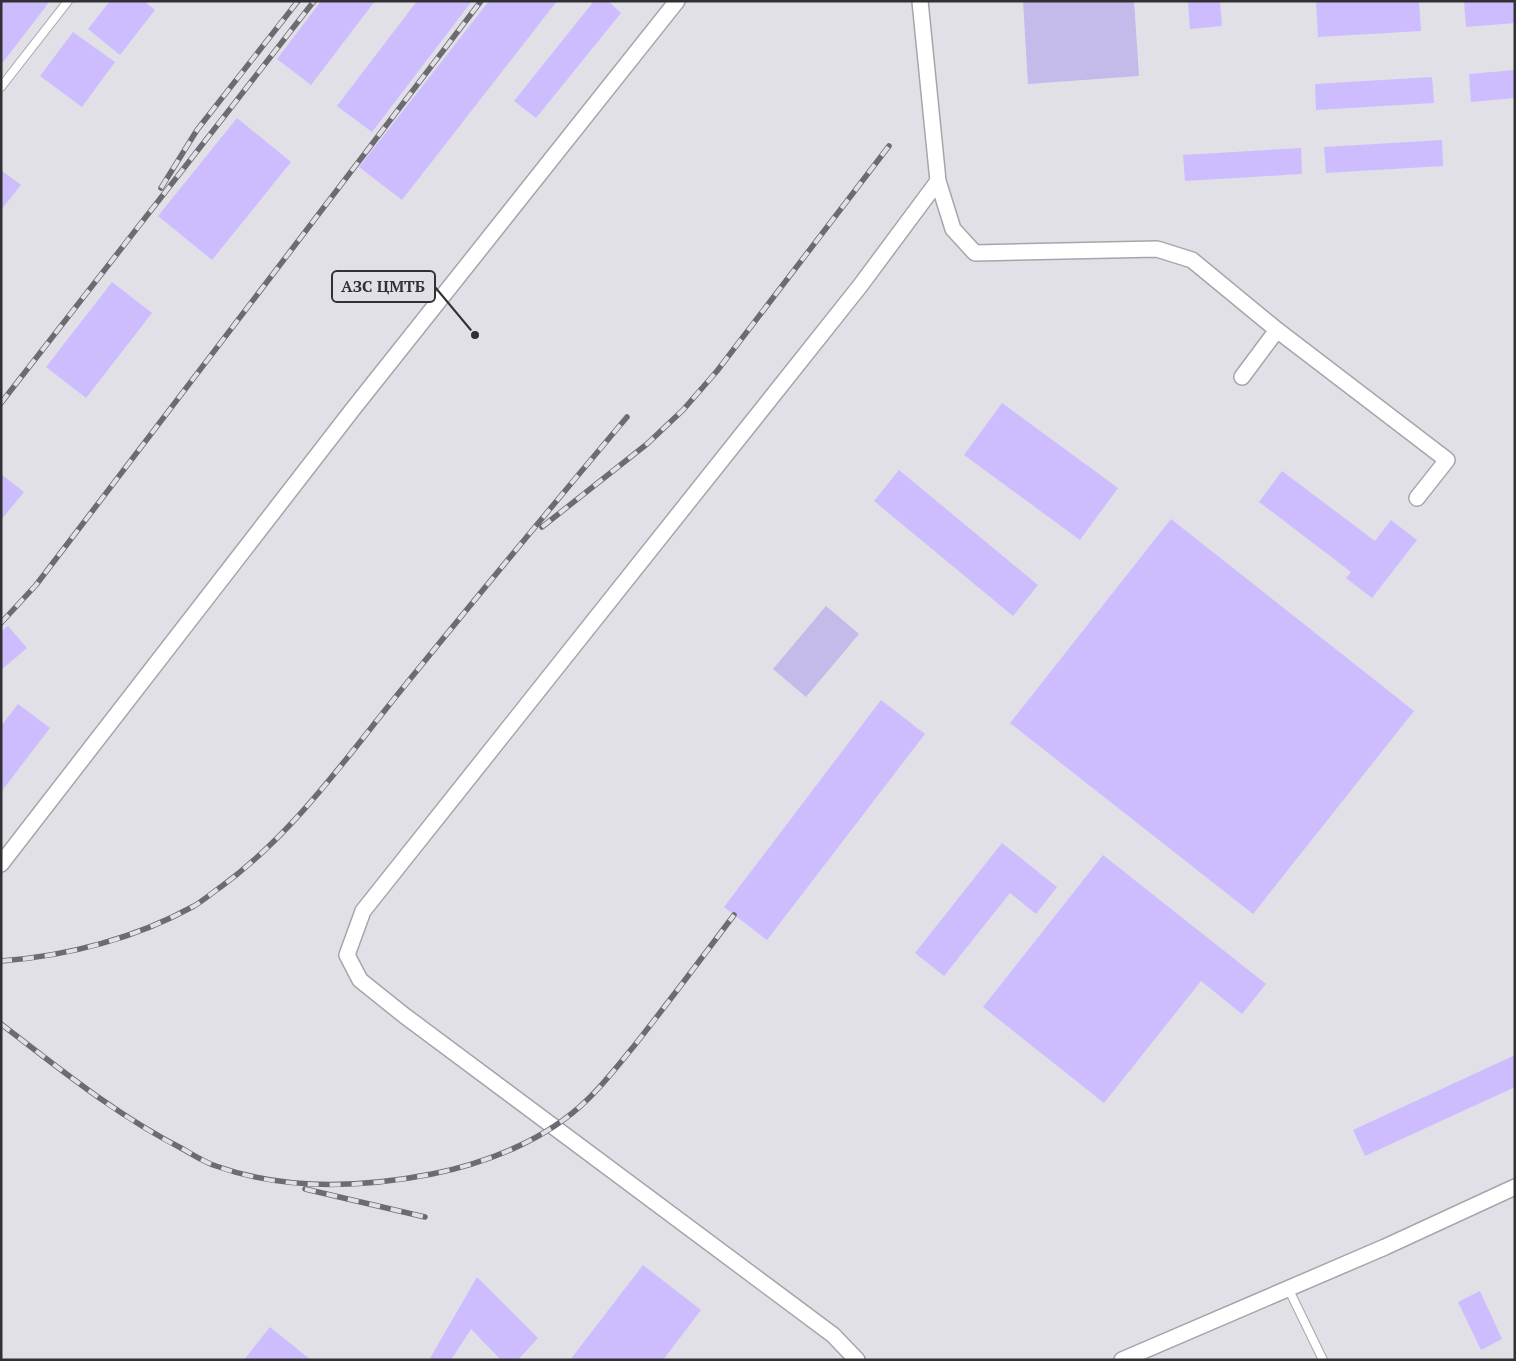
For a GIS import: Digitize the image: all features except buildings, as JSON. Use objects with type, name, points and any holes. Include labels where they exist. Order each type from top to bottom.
[{"type":"street","points":[[1,864],[353,409],[677,1]]},
{"type":"street","points":[[920,1],[938,181],[953,229],[975,253],[1157,249],[1192,260],[1277,330],[1447,460],[1417,498]]},
{"type":"street","points":[[857,1360],[833,1335],[405,1016],[360,980],[347,955],[364,911],[854,294],[938,181]]},
{"type":"street","points":[[1242,377],[1277,330]]},
{"type":"street","points":[[1122,1360],[1385,1247],[1515,1187]]},
{"type":"lane","points":[[1,87],[68,1]]},
{"type":"lane","points":[[1288,1288],[1323,1360]]},
{"type":"shaded area","points":[[1023,1],[1134,1],[1139,76],[1028,84]]},
{"type":"shaded area","points":[[826,606],[859,634],[806,697],[773,669]]},
{"type":"railway","points":[[161,188],[197,130],[298,1]]},
{"type":"railway","points":[[1,403],[314,1]]},
{"type":"railway","points":[[1,623],[36,585],[481,1]]},
{"type":"railway","points":[[542,527],[647,444],[683,410],[717,371],[889,146]]},
{"type":"railway","points":[[1,961],[26,959],[76,950],[101,944],[149,927],[194,906],[248,865],[273,843],[318,794],[402,689],[627,417]]},
{"type":"railway","points":[[1,1024],[111,1106],[157,1135],[212,1164],[242,1174],[296,1183],[323,1185],[405,1179],[453,1169],[515,1148],[553,1127],[571,1114],[593,1094],[617,1067],[734,915]]},
{"type":"railway","points":[[305,1189],[425,1217]]},
{"type":"place","name":"АЗС ЦМТБ","points":[[475,335]]}]
